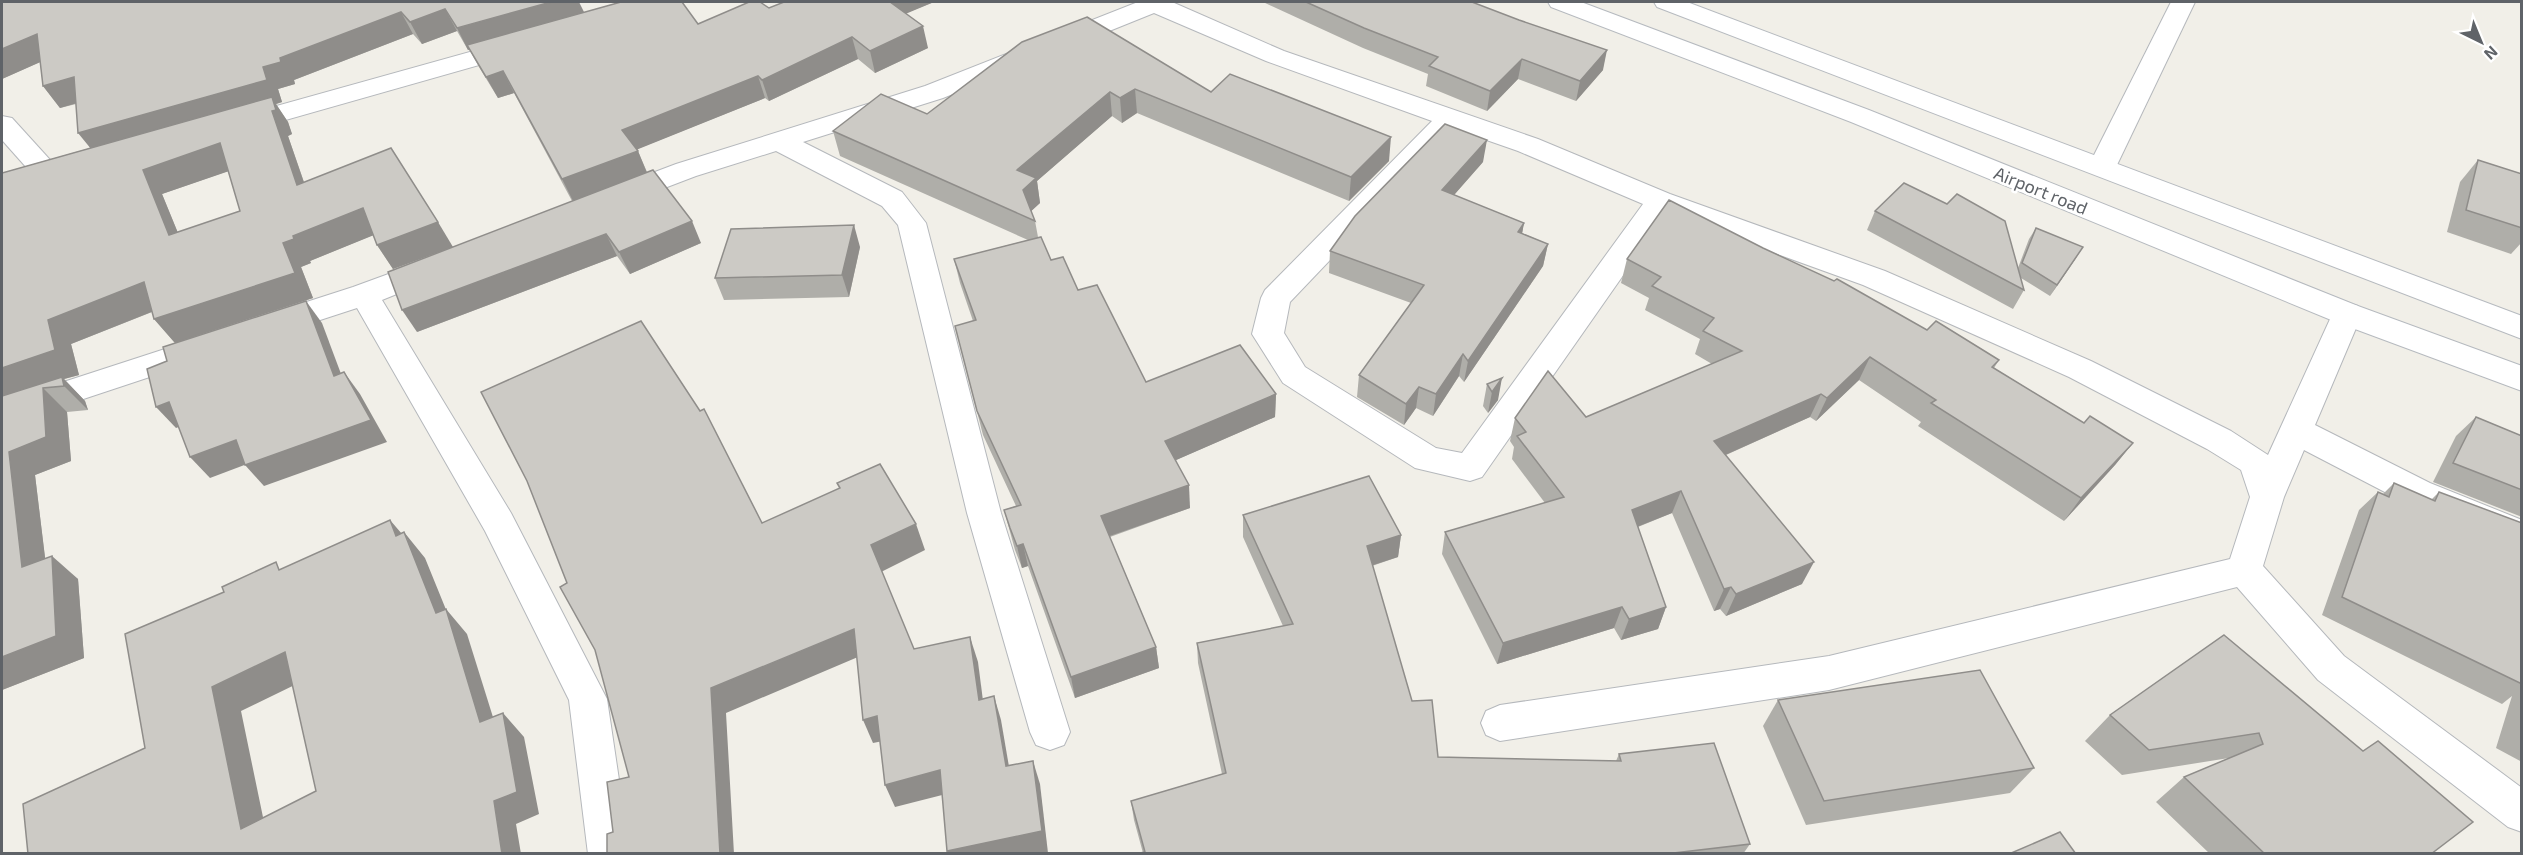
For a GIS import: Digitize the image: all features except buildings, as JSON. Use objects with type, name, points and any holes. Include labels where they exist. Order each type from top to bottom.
[{"type":"street","points":[[597,205],[686,170],[934,92],[1155,2],[1275,56],[1528,145],[1660,201],[1874,278],[2080,369],[2219,440],[2255,462],[2267,497]]},
{"type":"street","name":"Airport road","points":[[1560,2],[1860,116],[2347,314],[2522,379]]},
{"type":"street","points":[[1666,2],[2522,328]]},
{"type":"street","points":[[2102,167],[2184,2]]},
{"type":"street","points":[[212,133],[544,39]]},
{"type":"street","points":[[1743,72],[1770,41]]},
{"type":"street","points":[[1450,117],[1276,298],[1268,334],[1294,375],[1426,459],[1470,468],[1660,201]]},
{"type":"street","points":[[2,124],[63,176],[22,188]]},
{"type":"street","points":[[778,141],[892,199],[912,223],[984,513],[1050,732]]},
{"type":"street","points":[[2,414],[364,295],[464,256]]},
{"type":"street","points":[[364,295],[499,523],[588,699],[609,854]]},
{"type":"street","points":[[2244,570],[2267,497],[2347,314]]},
{"type":"street","points":[[2295,430],[2418,493],[2522,535]]},
{"type":"street","points":[[1500,723],[1829,673],[2244,570]]},
{"type":"street","points":[[2244,570],[2331,669],[2522,813]]}]
